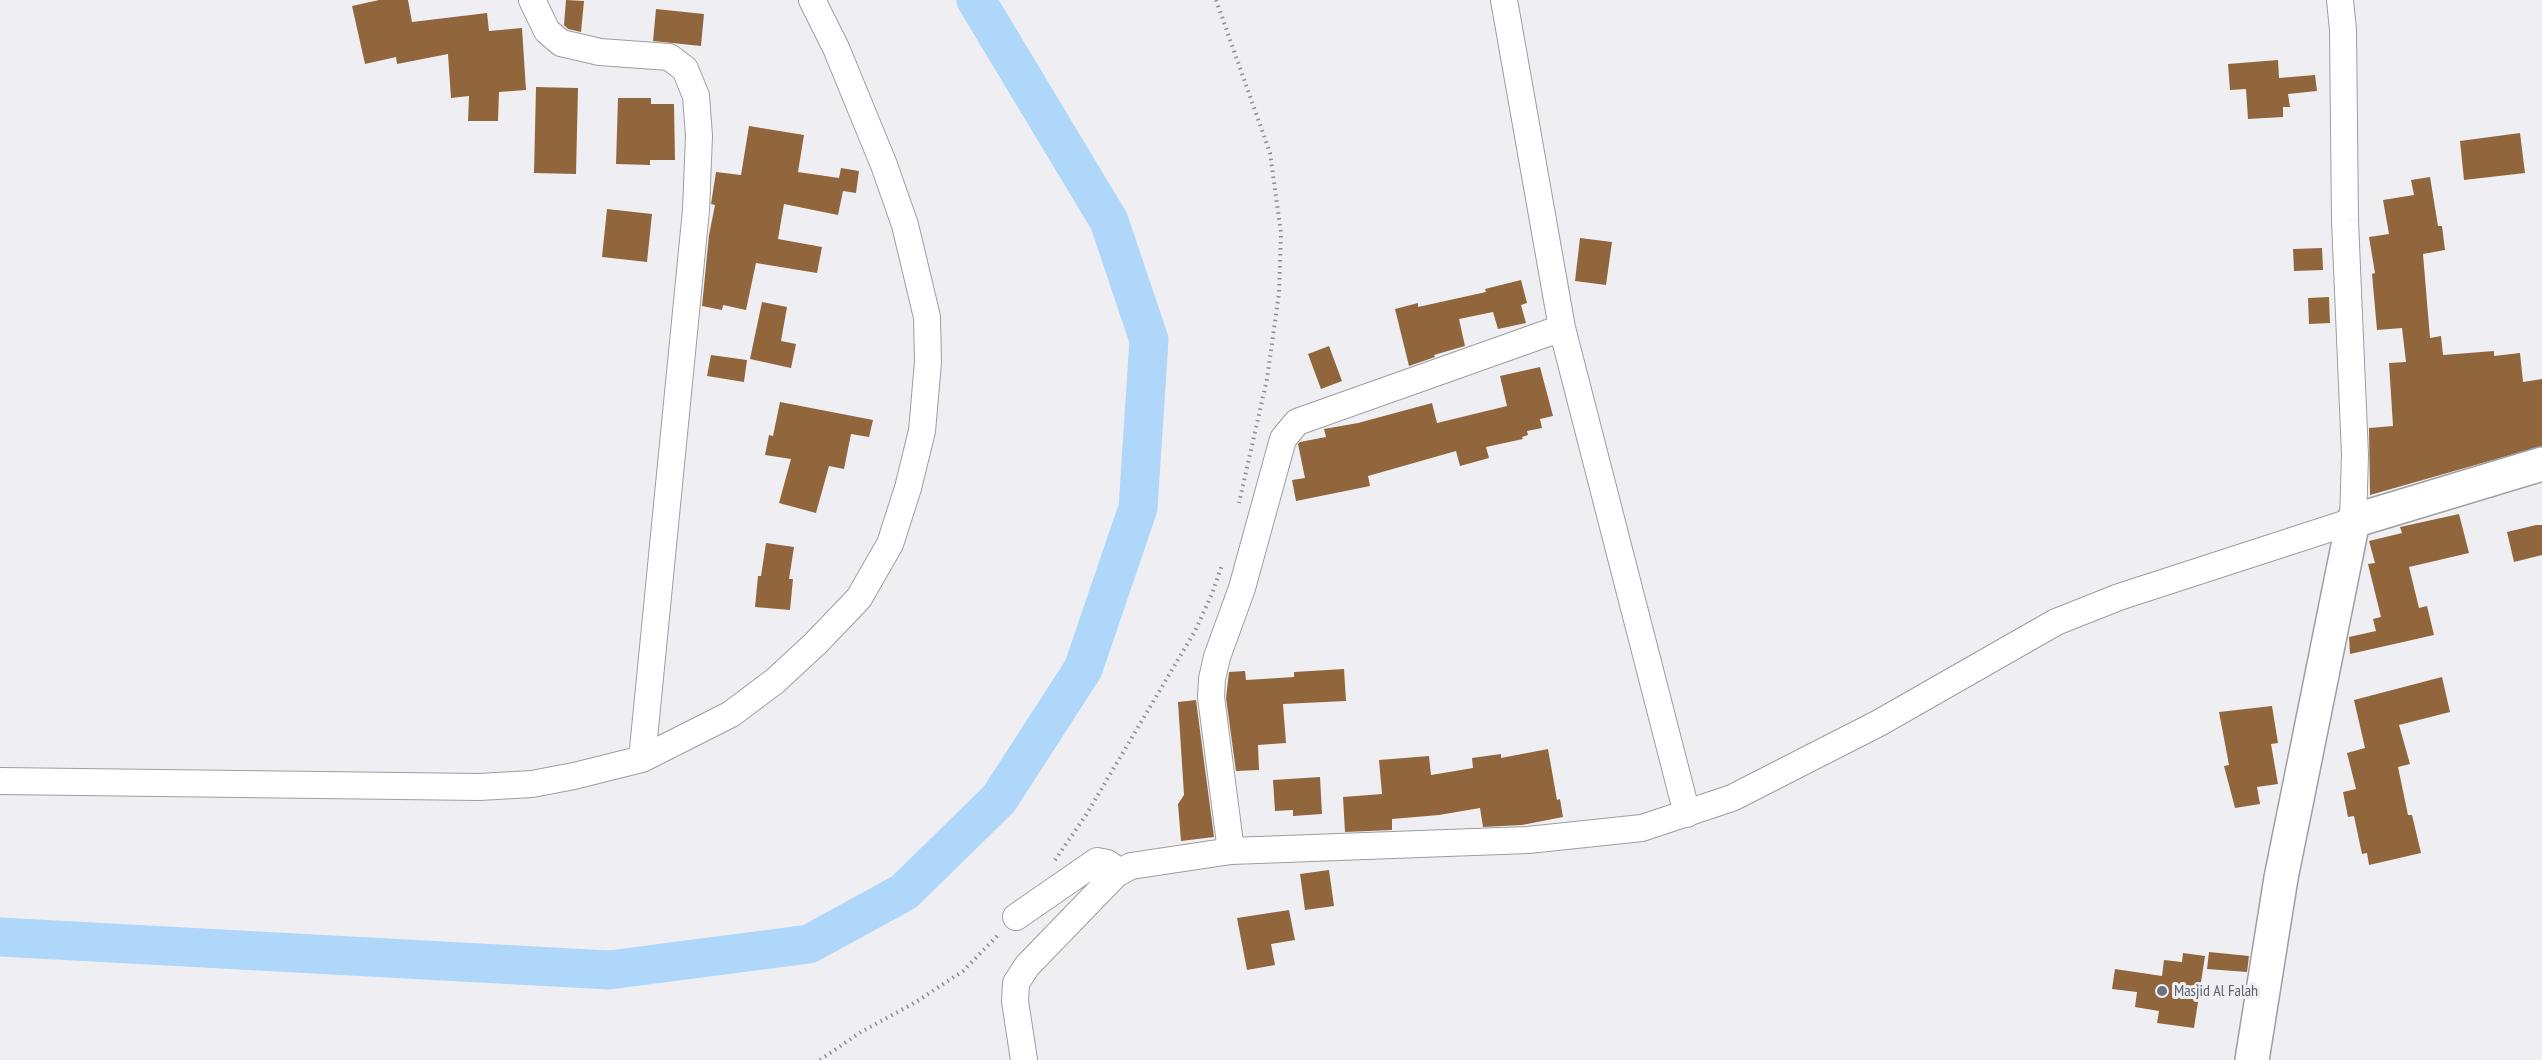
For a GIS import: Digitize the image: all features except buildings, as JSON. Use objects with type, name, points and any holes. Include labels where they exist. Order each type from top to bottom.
[{"type":"street","points":[[532,0],[547,32],[561,43],[600,52],[669,57],[685,69],[696,96],[699,136],[696,210],[642,759]]},
{"type":"street","points":[[0,781],[479,787],[532,784],[642,759],[731,714],[776,681],[859,598],[890,544],[908,488],[922,431],[928,362],[927,328],[920,285],[905,225],[884,165],[836,48],[812,0]]},
{"type":"street","points":[[1504,0],[1562,328],[1687,814]]},
{"type":"street","points":[[2252,1060],[2281,878],[2353,521],[2355,455],[2345,221],[2343,30],[2340,0]]},
{"type":"street","points":[[1231,851],[1211,697],[1212,679],[1217,657],[1242,588],[1283,439],[1297,422],[1562,328]]},
{"type":"street","points":[[1024,1060],[1015,1001],[1016,983],[1027,966],[1116,874],[1131,866],[1231,851],[1528,840],[1642,828],[1732,798],[1879,723],[2056,622],[2119,597],[2353,521],[2542,464]]},
{"type":"street","points":[[1016,917],[1097,861],[1113,867],[1116,874]]},
{"type":"path","points":[[1216,0],[1270,153],[1281,233],[1279,293],[1267,379],[1238,507]]},
{"type":"path","points":[[1054,861],[1086,815],[1195,631],[1222,564]]},
{"type":"path","points":[[820,1060],[861,1032],[916,1002],[963,971],[1016,917]]},
{"type":"waterway","points":[[0,937],[609,970],[809,944],[904,892],[999,799],[1083,669],[1138,508],[1149,340],[1109,221],[976,0]]},
{"type":"place","name":"Masjid Al Falah","points":[[2162,991]]}]
